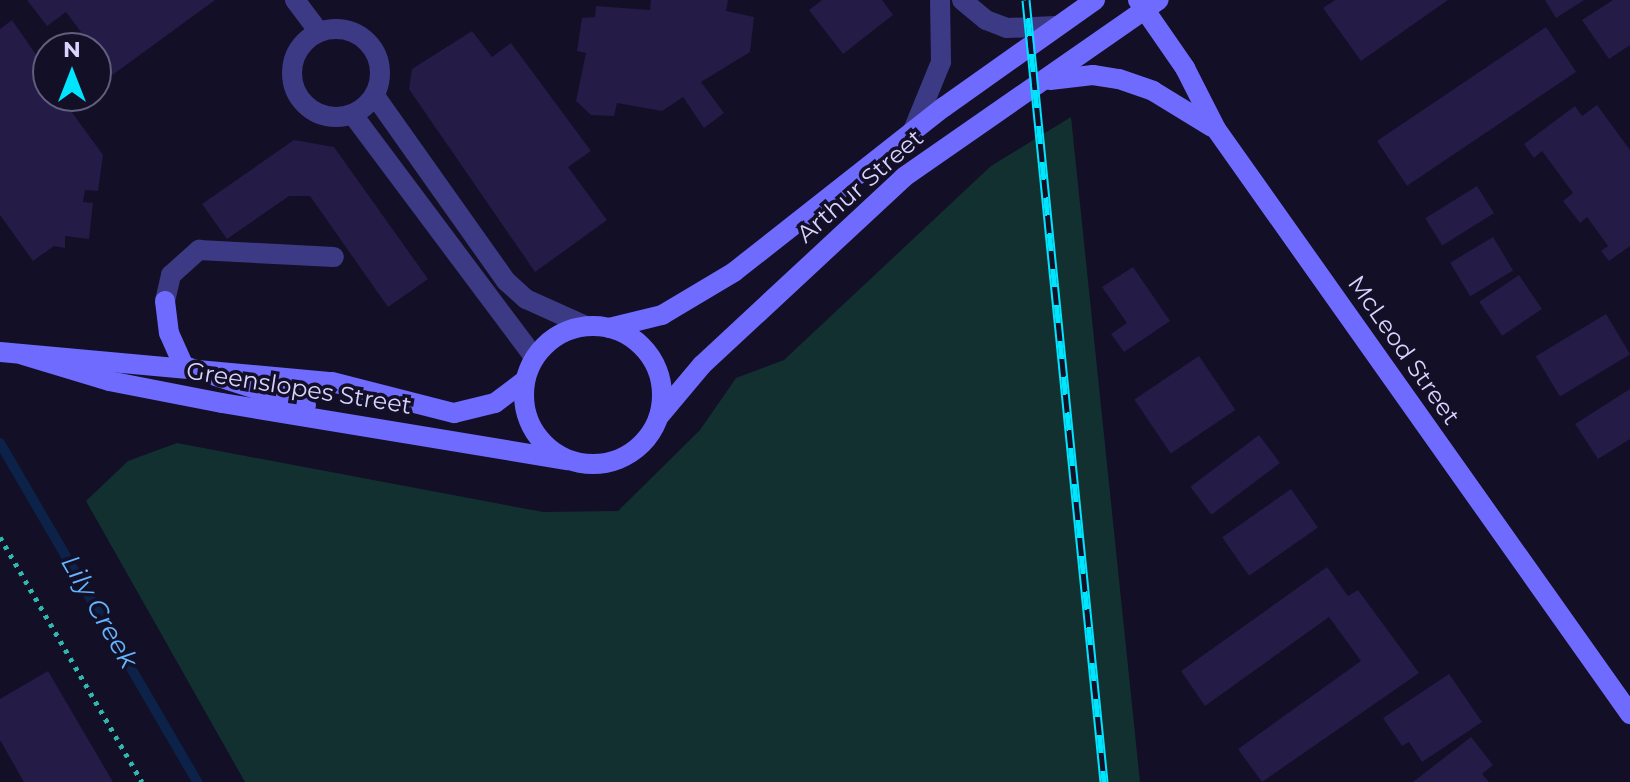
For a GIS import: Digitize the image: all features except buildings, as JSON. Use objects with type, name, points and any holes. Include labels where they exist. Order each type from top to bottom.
[{"type":"street","points":[[295,0],[319,32]]},
{"type":"street","points":[[912,133],[941,62],[940,0]]},
{"type":"street","points":[[962,0],[986,20],[1007,28],[1056,26]]},
{"type":"street","name":"Arthur Street","points":[[609,328],[662,315],[704,292],[912,133],[1095,0]]},
{"type":"street","name":"Arthur Street","points":[[660,415],[702,365],[882,196],[1148,3]]},
{"type":"street","name":"McLeod Street","points":[[1148,3],[1216,129],[1630,714]]},
{"type":"street","points":[[346,30],[370,44],[381,69],[375,96],[353,115],[338,117],[309,108],[293,82],[296,53],[319,32],[346,30]]},
{"type":"street","points":[[1042,81],[1070,75],[1119,79],[1153,91],[1216,129]]},
{"type":"street","points":[[375,96],[506,281],[526,299],[586,326],[609,328],[647,351],[659,371],[660,415],[650,436],[623,457],[591,464],[568,460],[537,437],[525,410],[524,381],[534,357],[557,335],[586,326]]},
{"type":"street","points":[[353,115],[534,357]]},
{"type":"street","points":[[334,257],[199,250],[171,275],[165,301],[169,333],[184,366],[391,429]]},
{"type":"street","name":"Greenslopes Street","points":[[0,352],[184,366],[332,382],[454,413],[495,403],[524,381]]},
{"type":"street","name":"Greenslopes Street","points":[[23,355],[109,381],[568,460]]},
{"type":"path","points":[[0,537],[142,782]]},
{"type":"green space","points":[[1071,117],[1140,782],[245,782],[86,501],[128,461],[177,443],[543,512],[618,511],[700,430],[736,378],[784,360],[991,166]]},
{"type":"waterway","name":"Lily Creek","points":[[0,443],[197,782]]},
{"type":"railway","points":[[1026,0],[1104,782]]}]
